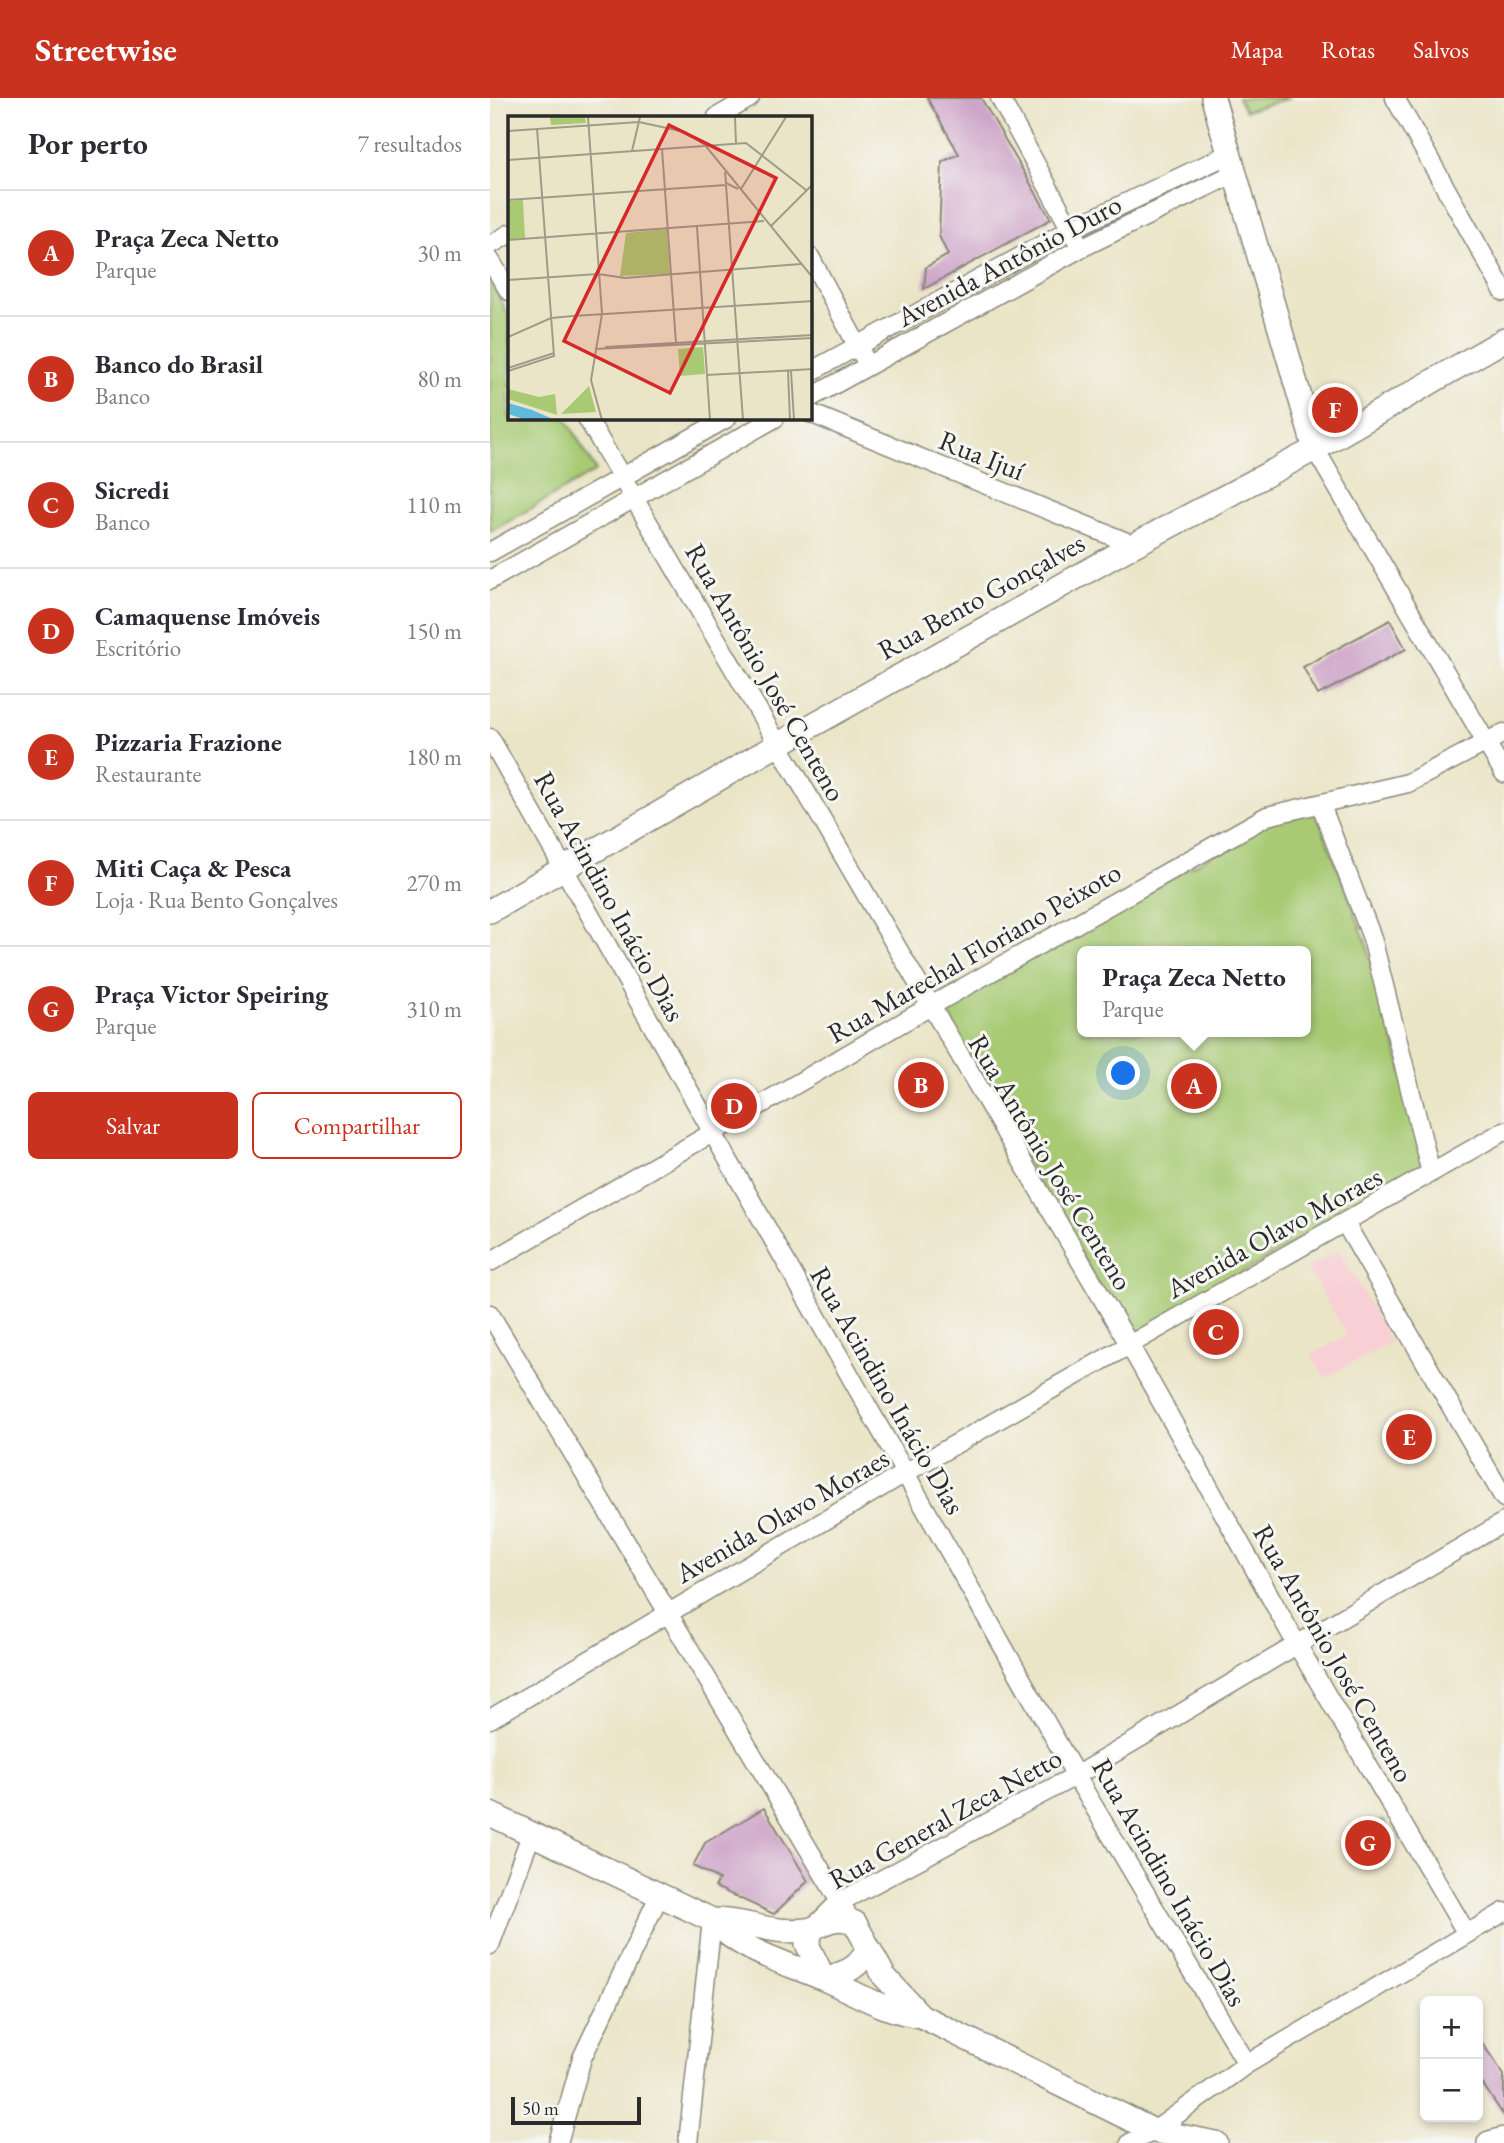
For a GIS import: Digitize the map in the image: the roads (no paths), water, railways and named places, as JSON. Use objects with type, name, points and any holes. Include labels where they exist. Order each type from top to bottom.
[{"type":"main road","points":[[1213,98],[1315,449]]},
{"type":"main road","name":"Rua Bento Gonçalves","points":[[490,911],[777,745],[1134,545],[1315,449],[1504,340]]},
{"type":"main road","points":[[490,1814],[712,1920],[739,1943],[886,2009],[921,2016],[1158,2137],[1216,2143]]},
{"type":"main road","points":[[712,1920],[733,1920],[775,1932],[812,1929],[835,1919],[855,1923],[884,1976],[921,2016]]},
{"type":"main road","points":[[812,1929],[807,1944],[824,1979]]},
{"type":"main road","points":[[824,1979],[859,1964],[867,1947]]},
{"type":"street","points":[[727,115],[750,98]]},
{"type":"street","points":[[1000,98],[1081,248]]},
{"type":"street","points":[[1395,98],[1504,292]]},
{"type":"street","name":"Avenida Antônio Duro","points":[[812,371],[1071,229],[1232,164]]},
{"type":"street","name":"Avenida Antônio Duro","points":[[812,397],[1232,164]]},
{"type":"street","points":[[490,245],[508,235]]},
{"type":"street","points":[[490,260],[508,289]]},
{"type":"street","points":[[812,261],[868,365]]},
{"type":"street","name":"Rua Ijuí","points":[[812,414],[1134,545]]},
{"type":"street","name":"Rua Antônio José Centeno","points":[[588,420],[929,1007],[1129,1344],[1296,1643],[1467,1934]]},
{"type":"street","points":[[490,552],[723,420]]},
{"type":"street","points":[[490,580],[772,420]]},
{"type":"street","points":[[1315,449],[1504,773]]},
{"type":"street","name":"Rua Marechal Floriano Peixoto","points":[[490,1262],[929,1007],[1267,816],[1408,783],[1504,733]]},
{"type":"street","name":"Rua Acindino Inácio Dias","points":[[490,738],[1077,1775],[1247,2064]]},
{"type":"street","points":[[1321,804],[1372,938],[1431,1173]]},
{"type":"street","name":"Avenida Olavo Moraes","points":[[490,1719],[668,1611],[905,1473],[1504,1131]]},
{"type":"street","points":[[1345,1223],[1504,1498]]},
{"type":"street","points":[[490,1314],[668,1611],[838,1903],[855,1923]]},
{"type":"street","name":"Rua General Zeca Netto","points":[[812,1929],[838,1903],[1077,1775],[1504,1522]]},
{"type":"street","points":[[490,1945],[531,1835]]},
{"type":"street","points":[[558,2143],[582,2058],[660,1894]]},
{"type":"street","points":[[1130,2143],[1158,2137],[1247,2064],[1504,1912]]},
{"type":"street","points":[[688,2143],[712,1920]]},
{"type":"place","name":"Miti Caça & Pesca","points":[[1335,410]]},
{"type":"place","name":"Banco do Brasil","points":[[921,1085]]},
{"type":"place","name":"Praça Zeca Netto","points":[[1194,1086]]},
{"type":"place","name":"Camaquense Imóveis","points":[[734,1106]]},
{"type":"place","name":"Sicredi","points":[[1216,1332]]},
{"type":"place","name":"Pizzaria Frazione","points":[[1409,1437]]},
{"type":"place","name":"Praça Victor Speiring","points":[[1368,1843]]}]
